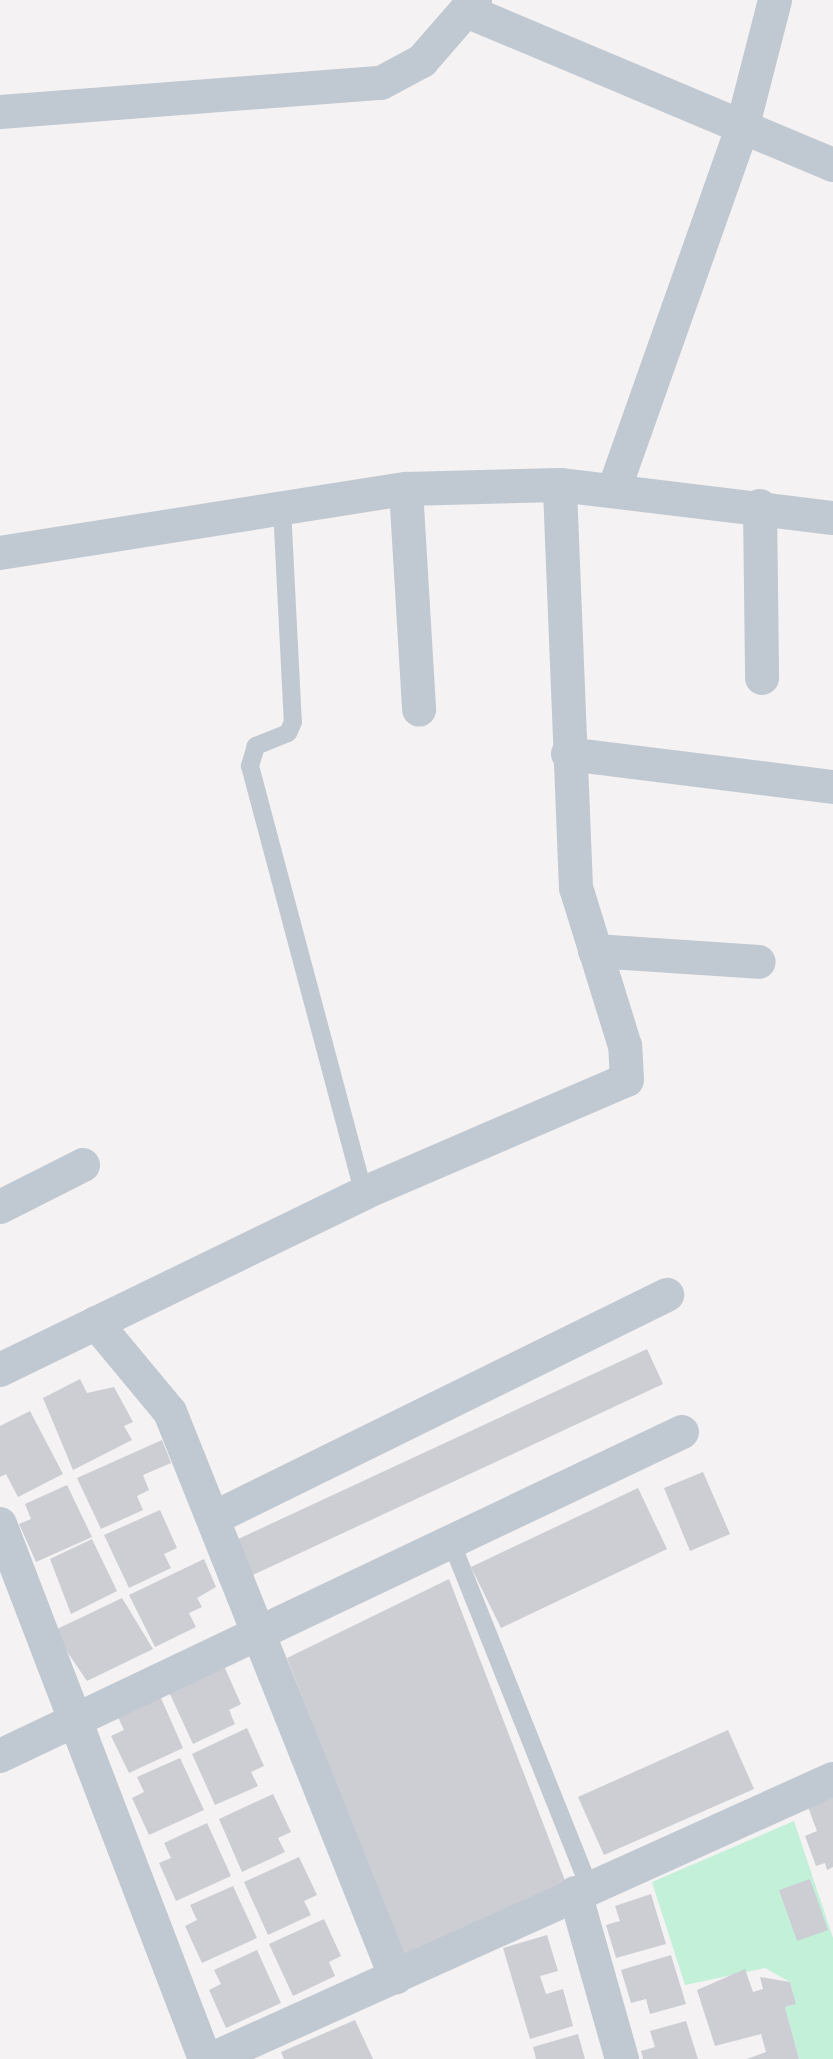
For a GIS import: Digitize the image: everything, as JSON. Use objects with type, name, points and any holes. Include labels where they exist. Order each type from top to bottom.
[{"type":"street","points":[[614,490],[743,125],[775,0]]},
{"type":"street","points":[[0,112],[381,83],[422,61],[472,6],[833,165]]},
{"type":"street","points":[[0,1370],[364,1193],[627,1080],[625,1046],[576,888],[568,754],[560,485]]},
{"type":"street","points":[[0,553],[406,489],[560,485],[760,506],[833,518]]},
{"type":"street","points":[[406,489],[419,710]]},
{"type":"street","points":[[760,506],[762,678]]},
{"type":"street","points":[[568,754],[833,787]]},
{"type":"street","points":[[595,951],[759,962]]},
{"type":"street","points":[[0,1207],[83,1165]]},
{"type":"street","points":[[216,1517],[667,1295]]},
{"type":"street","points":[[96,1323],[170,1412],[216,1517],[396,1978]]},
{"type":"street","points":[[0,1756],[263,1635],[682,1432]]},
{"type":"street","points":[[0,1524],[80,1721],[205,2059]]},
{"type":"street","points":[[212,2059],[833,1779]]},
{"type":"street","points":[[582,1890],[622,2059]]},
{"type":"lane","points":[[282,508],[293,722],[288,733],[256,746],[250,766],[364,1193]]},
{"type":"lane","points":[[452,1544],[582,1890]]},
{"type":"green space","points":[[794,1821],[833,1938],[833,2059],[799,2059],[785,2007],[796,2004],[790,1982],[765,1968],[685,1985],[652,1882]]},
{"type":"building","points":[[647,1349],[663,1384],[253,1575],[236,1540]]},
{"type":"building","points":[[80,1379],[87,1393],[114,1387],[133,1422],[124,1426],[132,1440],[73,1470],[43,1398]]},
{"type":"building","points":[[30,1411],[63,1474],[18,1497],[6,1474],[0,1477],[0,1426]]},
{"type":"building","points":[[162,1440],[171,1463],[143,1475],[149,1490],[137,1496],[143,1510],[101,1529],[77,1478]]},
{"type":"building","points":[[703,1472],[730,1534],[690,1551],[664,1488]]},
{"type":"building","points":[[67,1485],[92,1537],[36,1562],[19,1524],[31,1519],[25,1504]]},
{"type":"building","points":[[638,1488],[667,1549],[501,1628],[471,1567]]},
{"type":"building","points":[[160,1510],[177,1548],[164,1554],[171,1568],[129,1588],[104,1535]]},
{"type":"building","points":[[92,1539],[117,1591],[71,1614],[50,1559]]},
{"type":"building","points":[[204,1559],[216,1587],[197,1598],[202,1607],[189,1613],[196,1627],[155,1647],[129,1595]]},
{"type":"building","points":[[449,1579],[566,1883],[403,1958],[287,1658]]},
{"type":"building","points":[[122,1598],[153,1649],[87,1681],[53,1631]]},
{"type":"building","points":[[224,1666],[241,1704],[229,1710],[235,1724],[193,1744],[169,1692]]},
{"type":"building","points":[[160,1696],[183,1748],[129,1773],[111,1736],[124,1730],[117,1715]]},
{"type":"building","points":[[247,1728],[264,1766],[251,1772],[258,1786],[215,1805],[192,1754]]},
{"type":"building","points":[[728,1730],[754,1789],[604,1855],[578,1797]]},
{"type":"building","points":[[180,1758],[204,1810],[149,1835],[132,1798],[144,1792],[137,1777]]},
{"type":"building","points":[[273,1794],[291,1832],[278,1838],[285,1852],[242,1872],[219,1819]]},
{"type":"building","points":[[833,1797],[833,1867],[827,1870],[825,1863],[816,1866],[805,1836],[817,1831],[808,1807]]},
{"type":"building","points":[[207,1823],[231,1876],[176,1901],[159,1863],[171,1858],[164,1843]]},
{"type":"building","points":[[299,1857],[317,1895],[304,1901],[311,1915],[268,1935],[244,1882]]},
{"type":"building","points":[[810,1879],[828,1930],[797,1941],[779,1890]]},
{"type":"building","points":[[233,1886],[257,1938],[202,1963],[185,1926],[197,1920],[190,1905]]},
{"type":"building","points":[[651,1894],[666,1944],[616,1958],[606,1925],[620,1921],[615,1906]]},
{"type":"building","points":[[324,1919],[341,1956],[329,1962],[335,1976],[293,1996],[269,1944]]},
{"type":"building","points":[[547,1935],[558,1971],[540,1976],[546,1994],[563,1989],[573,2026],[530,2039],[503,1948]]},
{"type":"building","points":[[257,1950],[281,2003],[226,2028],[209,1990],[221,1984],[214,1970]]},
{"type":"building","points":[[671,1955],[686,2004],[650,2014],[646,1999],[631,2003],[621,1970]]},
{"type":"building","points":[[745,1969],[753,1992],[763,1989],[760,1977],[790,1982],[796,2004],[785,2007],[799,2059],[747,2059],[766,2052],[761,2034],[715,2046],[697,1990]]},
{"type":"building","points":[[355,2020],[373,2059],[284,2059],[281,2052]]},
{"type":"building","points":[[686,2021],[698,2059],[643,2059],[641,2051],[655,2047],[650,2031]]},
{"type":"building","points":[[578,2034],[585,2059],[536,2059],[533,2047]]}]
